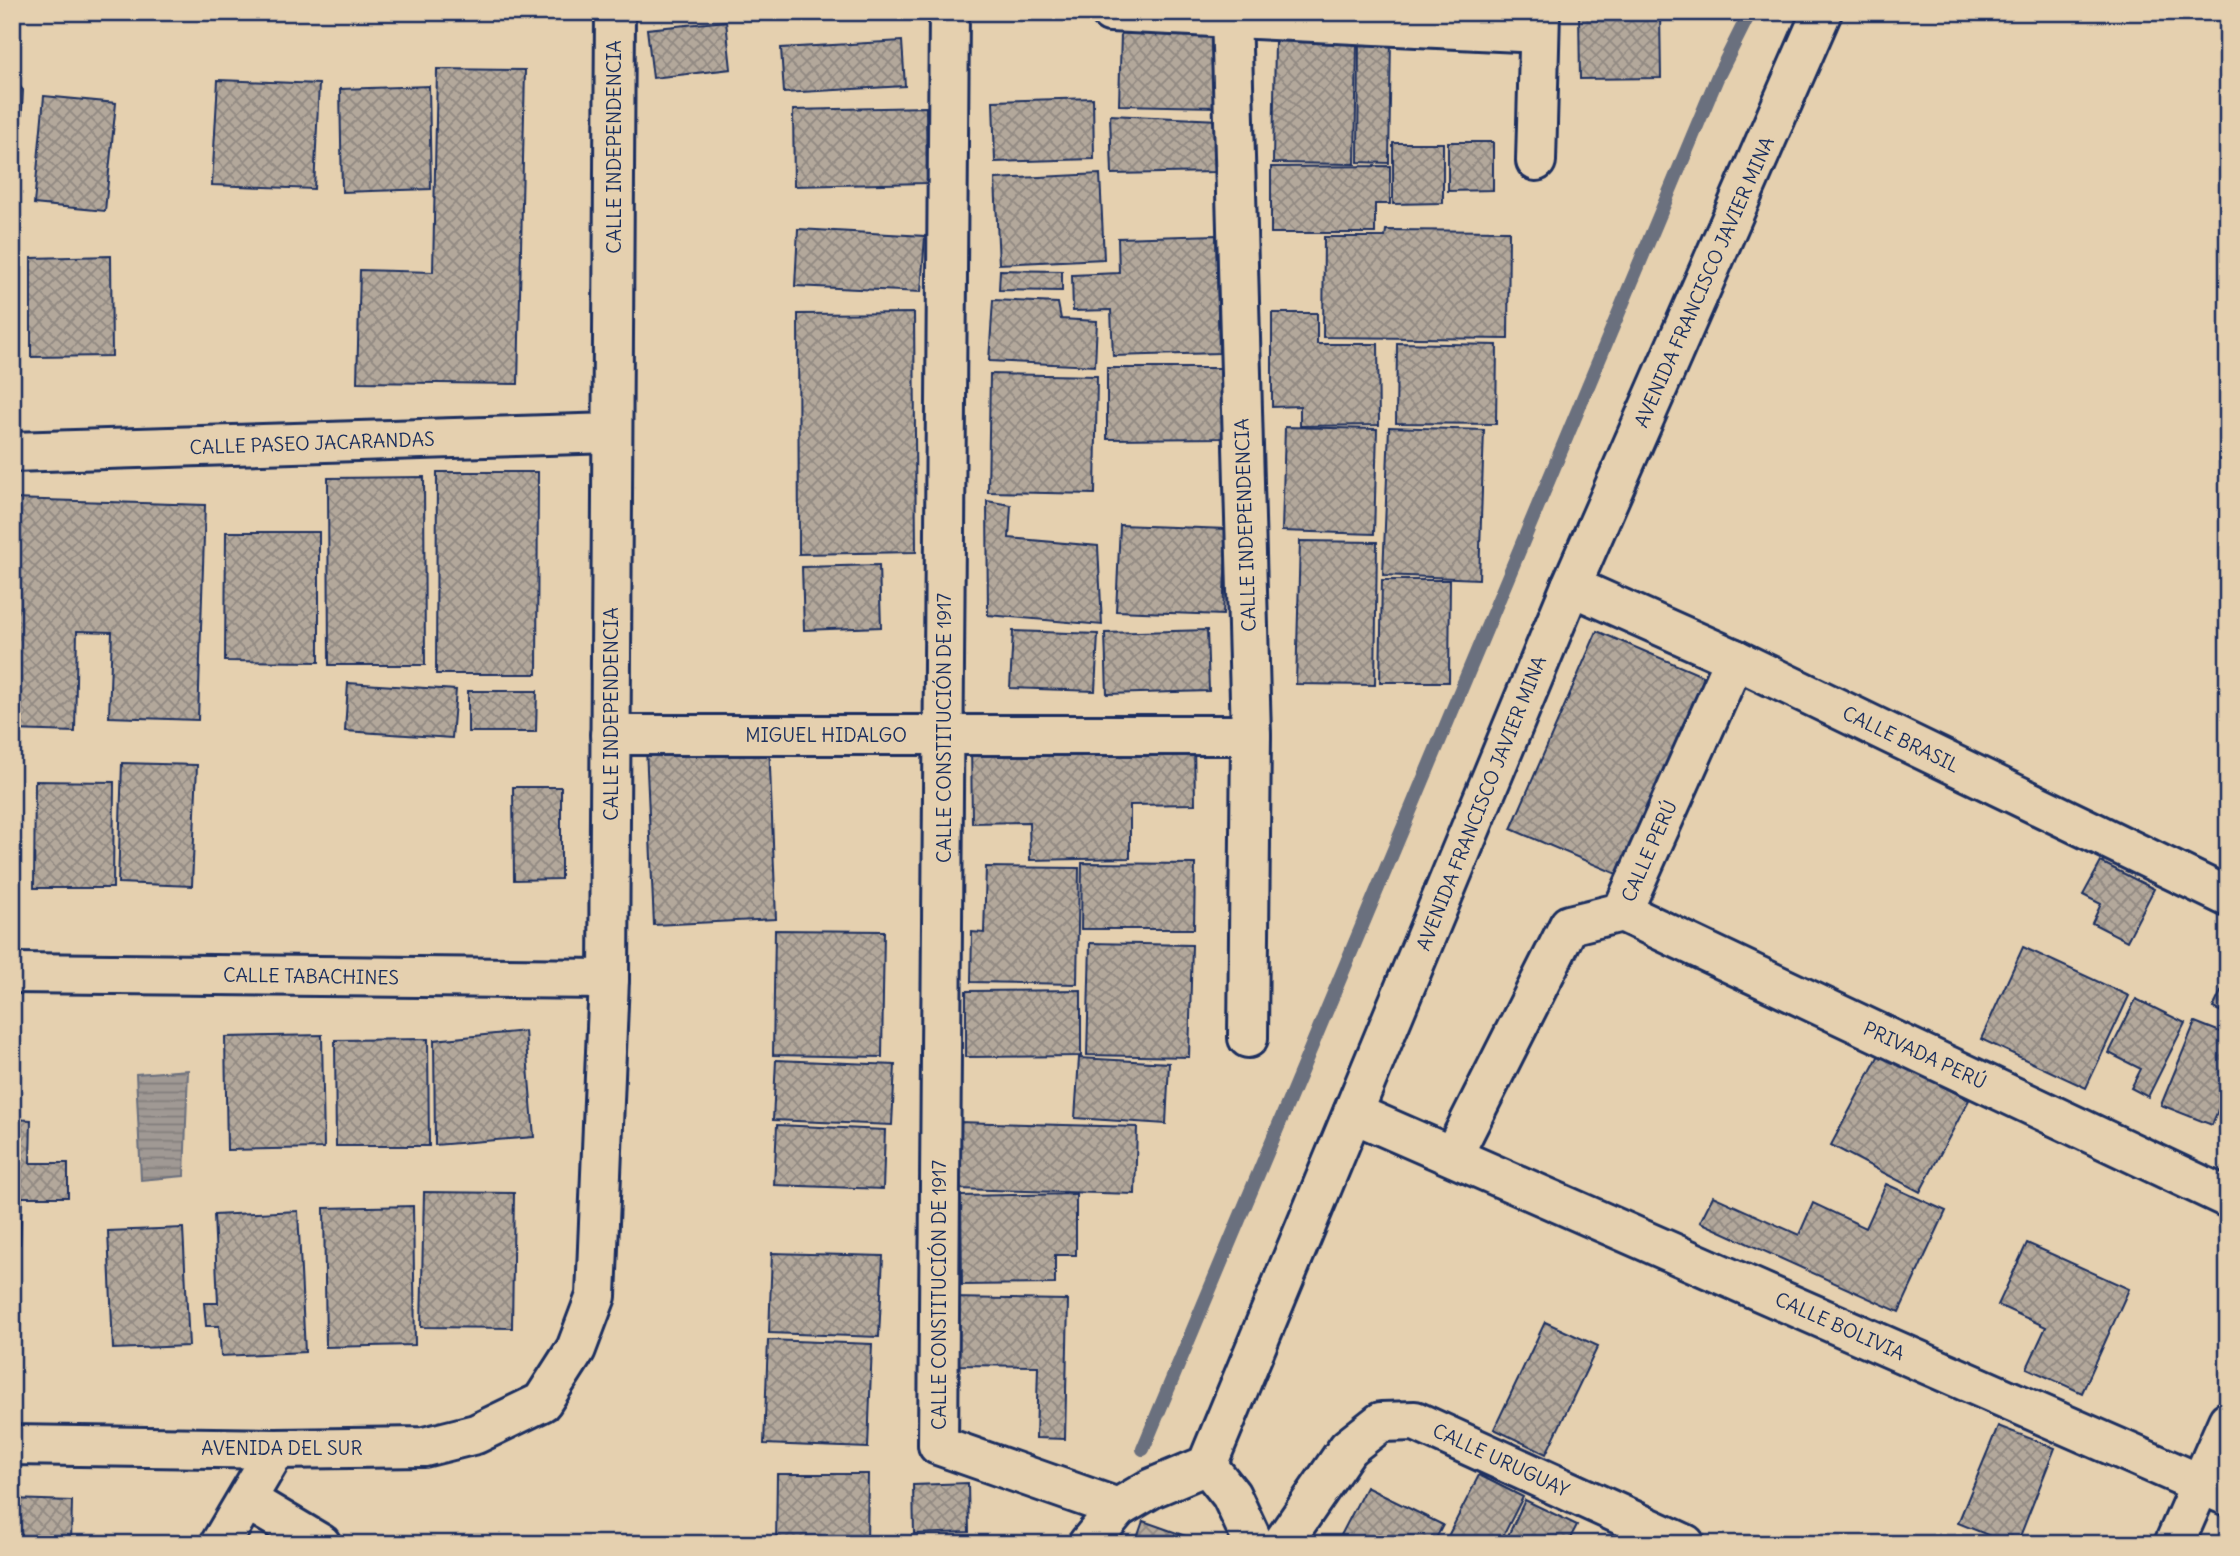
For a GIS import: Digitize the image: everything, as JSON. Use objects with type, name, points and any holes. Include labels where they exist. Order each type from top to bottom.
[{"type":"street","name":"CALLE INDEPENDENCIA","points":[[542,1402],[576,1349],[596,1296],[609,979],[615,12]]},
{"type":"street","name":"CALLE CONSTITUCIÓN DE 1917","points":[[949,12],[938,1445],[1118,1508]]},
{"type":"street","points":[[1110,12],[1539,22],[1536,161]]},
{"type":"street","name":"AVENIDA FRANCISCO JAVIER MINA","points":[[1206,1465],[1571,586],[1822,12]]},
{"type":"street","name":"CALLE INDEPENDENCIA","points":[[1231,16],[1251,735],[1248,1038]]},
{"type":"street","name":"CALLE PASEO JACARANDAS","points":[[12,452],[612,433]]},
{"type":"street","name":"CALLE BRASIL","points":[[1571,586],[1735,659],[2228,897]]},
{"type":"street","name":"CALLE PERÚ","points":[[1453,1155],[1569,925],[1622,912],[1735,659]]},
{"type":"street","name":"MIGUEL HIDALGO","points":[[610,735],[1251,735]]},
{"type":"street","name":"PRIVADA PERÚ","points":[[1622,912],[2228,1198]]},
{"type":"street","name":"CALLE TABACHINES","points":[[12,973],[609,979]]},
{"type":"street","name":"CALLE BOLIVIA","points":[[1353,1113],[2214,1490]]},
{"type":"street","name":"AVENIDA DEL SUR","points":[[12,1445],[276,1449],[424,1447],[476,1434],[542,1402]]},
{"type":"street","name":"CALLE URUGUAY","points":[[1282,1544],[1348,1448],[1381,1423],[1415,1421],[1685,1544]]},
{"type":"street","points":[[2174,1544],[2214,1490],[2228,1421]]},
{"type":"street","points":[[220,1544],[276,1449]]},
{"type":"street","points":[[1088,1544],[1118,1508],[1152,1488],[1206,1465],[1231,1495],[1254,1544]]},
{"type":"street","points":[[247,1500],[321,1544]]},
{"type":"shaded area","points":[[188,1070],[184,1176],[141,1180],[136,1074]]},
{"type":"building","points":[[1579,12],[1660,12],[1661,78],[1580,79]]},
{"type":"building","points":[[726,21],[731,69],[653,78],[647,29]]},
{"type":"building","points":[[1121,33],[1219,36],[1216,107],[1119,105]]},
{"type":"building","points":[[1359,38],[1391,38],[1389,163],[1358,162]]},
{"type":"building","points":[[902,41],[905,86],[784,93],[781,48]]},
{"type":"building","points":[[1275,41],[1357,42],[1355,164],[1273,163]]},
{"type":"building","points":[[437,69],[525,70],[518,384],[357,382],[360,270],[433,272]]},
{"type":"building","points":[[12,78],[23,90],[14,260],[12,260]]},
{"type":"building","points":[[218,80],[319,84],[314,189],[212,185]]},
{"type":"building","points":[[429,86],[431,189],[342,192],[340,89]]},
{"type":"building","points":[[44,96],[116,103],[105,211],[34,204]]},
{"type":"building","points":[[1093,98],[1094,159],[995,162],[993,101]]},
{"type":"building","points":[[926,107],[927,183],[794,186],[793,110]]},
{"type":"building","points":[[1110,115],[1219,120],[1215,172],[1112,174]]},
{"type":"building","points":[[1448,142],[1493,142],[1493,190],[1448,191]]},
{"type":"building","points":[[1393,143],[1443,143],[1443,203],[1393,204]]},
{"type":"building","points":[[1390,166],[1390,204],[1375,204],[1375,233],[1271,233],[1271,167]]},
{"type":"building","points":[[1100,174],[1104,259],[999,264],[995,179]]},
{"type":"building","points":[[798,229],[925,236],[921,292],[795,286]]},
{"type":"building","points":[[1386,230],[1509,231],[1508,339],[1323,337],[1324,237],[1385,237]]},
{"type":"building","points":[[1216,235],[1219,353],[1113,356],[1111,310],[1073,311],[1072,275],[1119,273],[1118,238]]},
{"type":"building","points":[[111,256],[112,356],[31,357],[31,258]]},
{"type":"building","points":[[1000,270],[1062,271],[1062,291],[999,290]]},
{"type":"building","points":[[993,300],[1058,303],[1061,319],[1097,321],[1095,366],[989,361]]},
{"type":"building","points":[[914,313],[916,552],[799,554],[798,314]]},
{"type":"building","points":[[1272,313],[1317,313],[1317,344],[1378,344],[1379,425],[1300,426],[1300,406],[1272,407]]},
{"type":"building","points":[[1397,343],[1497,345],[1496,424],[1396,423]]},
{"type":"building","points":[[1107,368],[1222,368],[1223,438],[1107,439]]},
{"type":"building","points":[[990,374],[1097,376],[1095,494],[988,492]]},
{"type":"building","points":[[1285,427],[1377,429],[1374,534],[1282,531]]},
{"type":"building","points":[[1389,427],[1484,430],[1479,579],[1383,575]]},
{"type":"building","points":[[437,472],[538,472],[537,674],[436,674]]},
{"type":"building","points":[[424,477],[425,665],[329,665],[328,478]]},
{"type":"building","points":[[12,499],[205,505],[198,720],[109,717],[112,632],[77,631],[75,732],[12,730]]},
{"type":"building","points":[[987,501],[1011,505],[1009,538],[1098,546],[1102,625],[988,615]]},
{"type":"building","points":[[1120,525],[1227,529],[1223,615],[1116,611]]},
{"type":"building","points":[[226,532],[319,532],[319,662],[225,661]]},
{"type":"building","points":[[1300,541],[1377,542],[1375,685],[1296,684]]},
{"type":"building","points":[[879,565],[881,627],[804,630],[802,567]]},
{"type":"building","points":[[1382,580],[1450,580],[1449,682],[1380,682]]},
{"type":"building","points":[[1207,630],[1209,691],[1107,694],[1105,633]]},
{"type":"building","points":[[1013,631],[1098,634],[1095,691],[1010,688]]},
{"type":"building","points":[[1597,631],[1705,677],[1619,875],[1511,829]]},
{"type":"building","points":[[348,683],[456,690],[452,738],[345,731]]},
{"type":"building","points":[[468,691],[537,691],[536,732],[468,732]]},
{"type":"building","points":[[1194,741],[1195,804],[1130,805],[1130,858],[1030,860],[1029,822],[972,823],[971,743]]},
{"type":"building","points":[[769,742],[776,919],[654,925],[646,748]]},
{"type":"building","points":[[122,763],[197,765],[192,886],[118,883]]},
{"type":"building","points":[[35,781],[114,782],[113,888],[34,888]]},
{"type":"building","points":[[513,787],[561,787],[561,879],[514,880]]},
{"type":"building","points":[[2101,862],[2154,889],[2127,941],[2092,923],[2101,904],[2083,895]]},
{"type":"building","points":[[1082,863],[1195,864],[1194,929],[1081,929]]},
{"type":"building","points":[[986,867],[1079,868],[1077,984],[971,982],[972,932],[984,933]]},
{"type":"building","points":[[775,930],[884,931],[882,1057],[773,1055]]},
{"type":"building","points":[[1090,943],[1192,945],[1189,1057],[1087,1055]]},
{"type":"building","points":[[2023,947],[2129,996],[2086,1088],[1981,1039]]},
{"type":"building","points":[[2228,977],[2228,1015],[2213,1008]]},
{"type":"building","points":[[1081,990],[1081,1056],[966,1057],[966,991]]},
{"type":"building","points":[[2136,999],[2185,1023],[2148,1097],[2131,1088],[2141,1069],[2109,1053]]},
{"type":"building","points":[[2195,1022],[2228,1035],[2228,1085],[2212,1125],[2161,1105]]},
{"type":"building","points":[[525,1031],[534,1137],[435,1145],[434,1040]]},
{"type":"building","points":[[322,1035],[324,1148],[227,1150],[225,1037]]},
{"type":"building","points":[[428,1039],[429,1146],[336,1146],[335,1040]]},
{"type":"building","points":[[1880,1053],[1969,1100],[1920,1192],[1831,1145]]},
{"type":"building","points":[[1079,1058],[1169,1063],[1166,1124],[1075,1118]]},
{"type":"building","points":[[776,1060],[895,1065],[892,1125],[773,1120]]},
{"type":"building","points":[[12,1119],[31,1120],[30,1163],[68,1163],[68,1197],[22,1197],[20,1244],[12,1244]]},
{"type":"building","points":[[958,1122],[1137,1127],[1135,1194],[956,1189]]},
{"type":"building","points":[[777,1125],[885,1130],[883,1189],[774,1185]]},
{"type":"building","points":[[1886,1184],[1946,1211],[1899,1312],[1700,1222],[1713,1196],[1799,1235],[1813,1203],[1866,1228]]},
{"type":"building","points":[[424,1192],[514,1193],[512,1328],[421,1327]]},
{"type":"building","points":[[1076,1194],[1076,1255],[1055,1255],[1055,1284],[962,1285],[961,1196]]},
{"type":"building","points":[[413,1206],[415,1345],[326,1347],[324,1208]]},
{"type":"building","points":[[298,1211],[305,1352],[221,1356],[219,1326],[206,1326],[204,1303],[218,1303],[214,1215]]},
{"type":"building","points":[[183,1228],[189,1346],[113,1349],[108,1231]]},
{"type":"building","points":[[2027,1243],[2129,1289],[2082,1393],[2027,1368],[2046,1327],[1998,1305]]},
{"type":"building","points":[[772,1253],[883,1256],[879,1337],[769,1333]]},
{"type":"building","points":[[951,1298],[1068,1300],[1065,1439],[1036,1438],[1038,1366],[950,1365]]},
{"type":"building","points":[[1545,1322],[1598,1346],[1546,1454],[1494,1429]]},
{"type":"building","points":[[768,1340],[872,1344],[868,1448],[764,1444]]},
{"type":"building","points":[[1998,1426],[2055,1448],[2017,1544],[2010,1544],[1958,1523]]},
{"type":"building","points":[[777,1474],[868,1474],[867,1544],[776,1544]]},
{"type":"building","points":[[1479,1475],[1523,1497],[1499,1544],[1444,1544]]},
{"type":"building","points":[[968,1483],[969,1532],[914,1534],[913,1485]]},
{"type":"building","points":[[1366,1487],[1443,1525],[1433,1544],[1344,1544],[1338,1541]]},
{"type":"building","points":[[12,1499],[72,1501],[71,1544],[12,1544]]},
{"type":"building","points":[[1525,1500],[1577,1525],[1567,1544],[1504,1544]]},
{"type":"building","points":[[1143,1521],[1208,1544],[1135,1544]]},
{"type":"waterway","points":[[1143,1449],[1717,78],[1750,12]]}]
